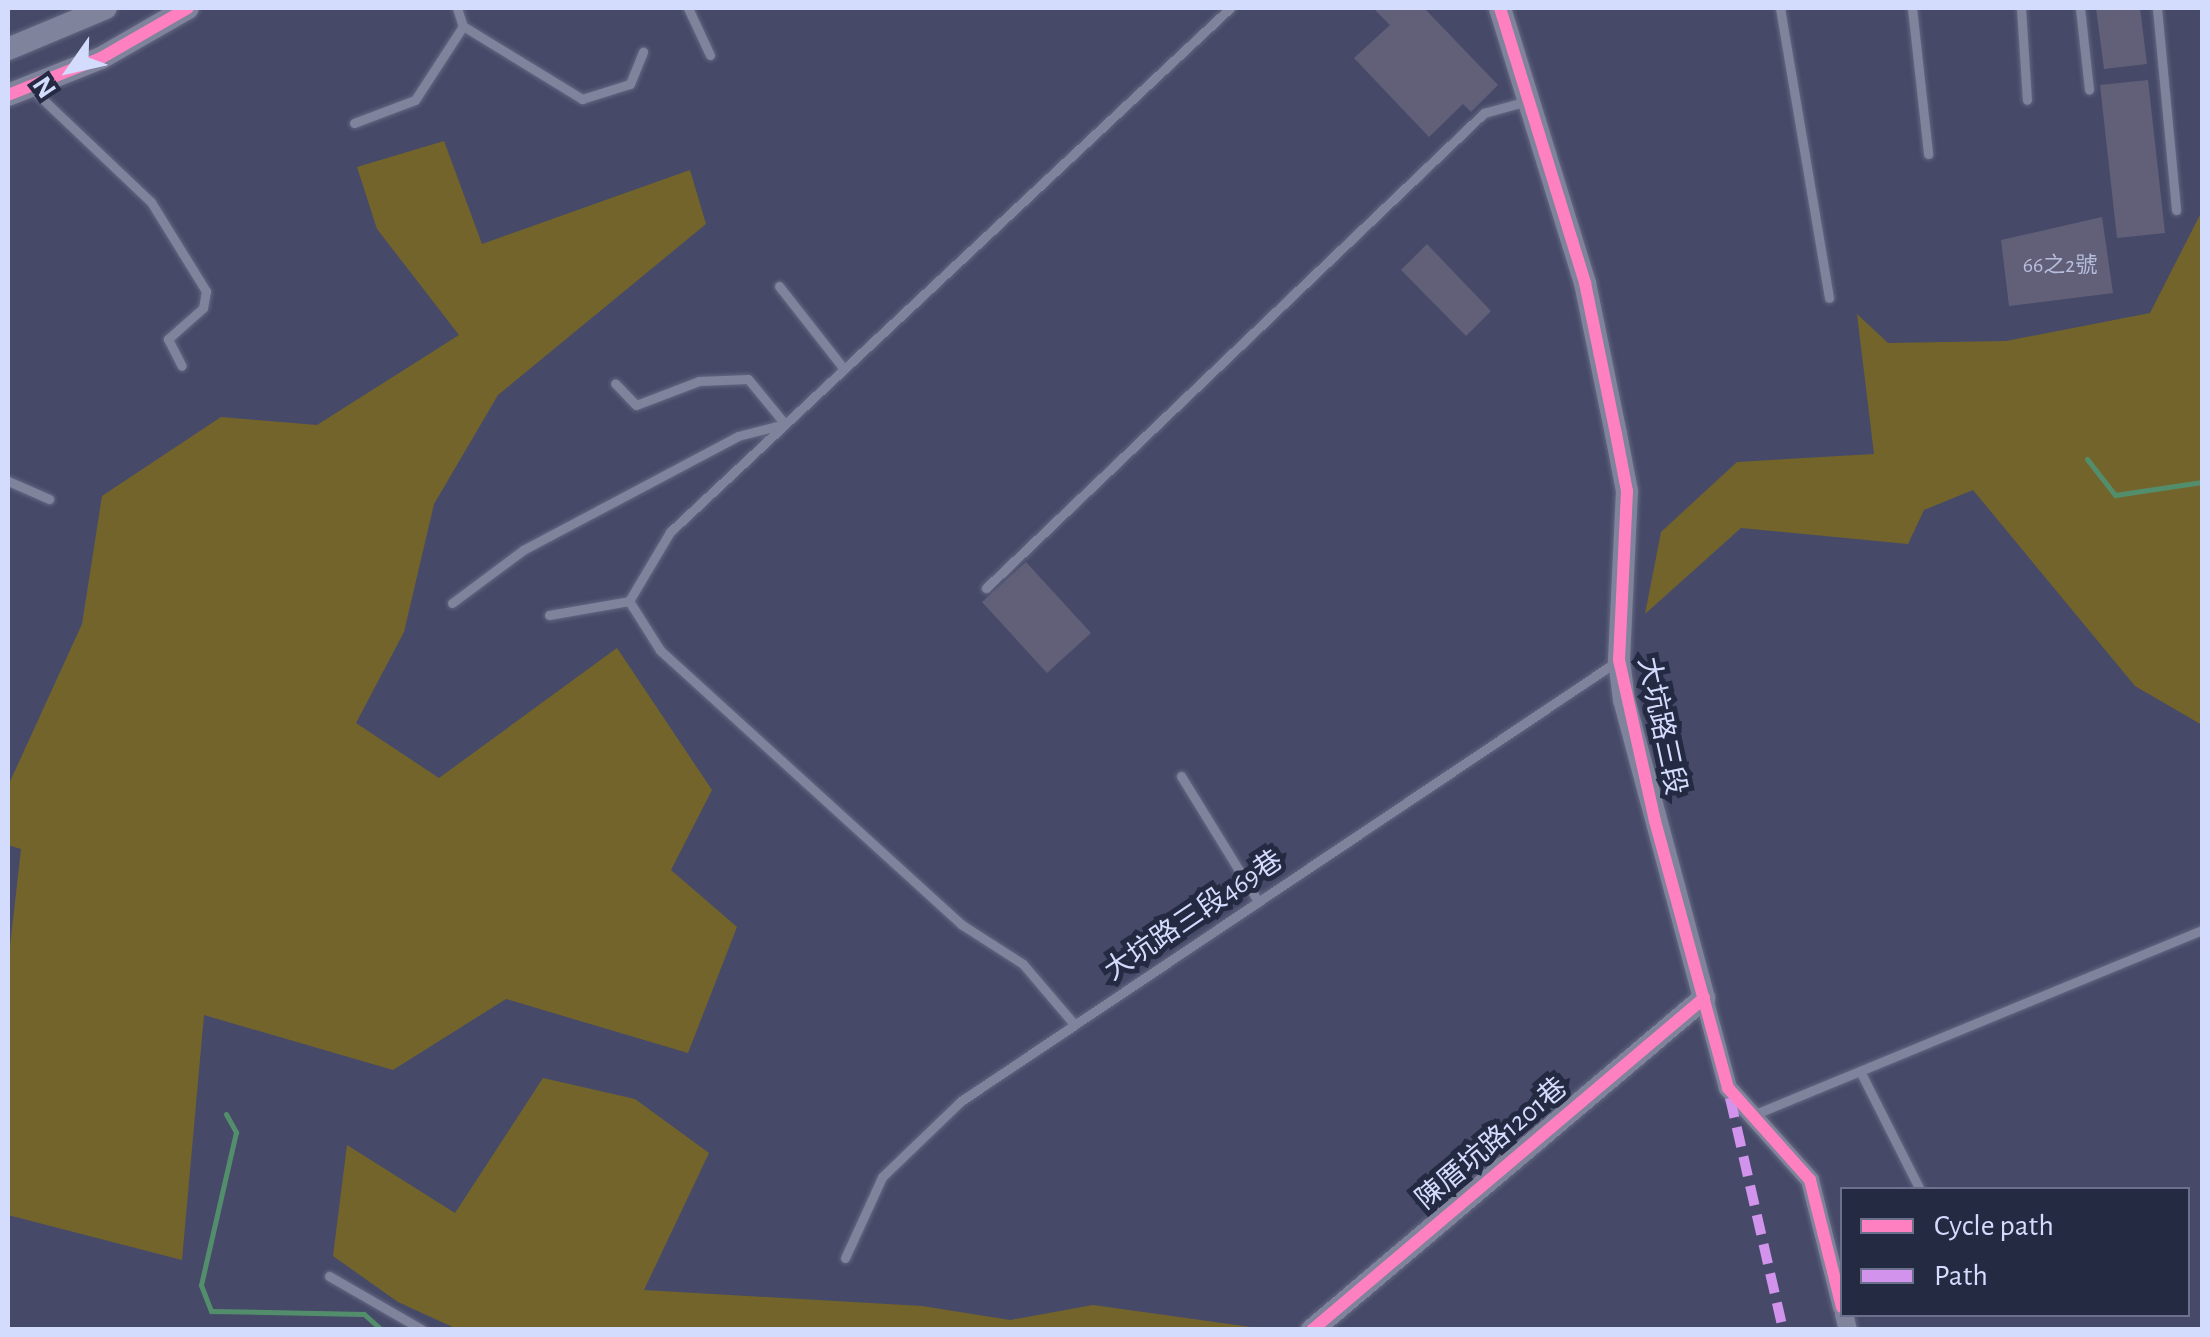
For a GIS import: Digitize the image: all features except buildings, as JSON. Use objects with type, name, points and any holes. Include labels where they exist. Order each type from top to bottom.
[{"type":"street","points":[[8,49],[106,8]]},
{"type":"street","points":[[8,96],[32,89],[188,8]]},
{"type":"street","name":"大坑路三段","points":[[1500,8],[1524,102],[1584,283],[1627,491],[1619,660],[1704,998],[1728,1088],[1810,1180],[1840,1299]]},
{"type":"street","name":"陳厝坑路1201巷","points":[[1312,1330],[1704,998]]},
{"type":"lane","points":[[457,8],[462,26],[582,99],[630,84],[643,51]]},
{"type":"lane","points":[[688,8],[710,55]]},
{"type":"lane","points":[[549,616],[629,601],[670,532],[1230,8]]},
{"type":"lane","points":[[1780,8],[1829,298]]},
{"type":"lane","points":[[1912,8],[1928,154]]},
{"type":"lane","points":[[2021,8],[2028,100]]},
{"type":"lane","points":[[2080,8],[2089,90]]},
{"type":"lane","points":[[2158,8],[2176,210]]},
{"type":"lane","points":[[354,123],[415,100],[462,26]]},
{"type":"lane","points":[[32,89],[151,202],[206,291],[203,308],[168,339],[182,366]]},
{"type":"lane","points":[[986,588],[1484,113],[1524,102]]},
{"type":"lane","points":[[778,286],[844,370]]},
{"type":"lane","points":[[615,383],[636,405],[699,381],[748,379],[785,424]]},
{"type":"lane","points":[[452,603],[540,542],[738,436],[785,424]]},
{"type":"lane","points":[[8,481],[49,498]]},
{"type":"lane","points":[[629,601],[660,650],[961,924],[1023,964],[1074,1024]]},
{"type":"lane","name":"大坑路三段469巷","points":[[845,1258],[882,1177],[962,1101],[1619,660]]},
{"type":"lane","points":[[1181,776],[1258,901]]},
{"type":"lane","points":[[1751,1116],[2202,930]]},
{"type":"lane","points":[[1860,1071],[1918,1187]]},
{"type":"lane","points":[[329,1276],[423,1330]]},
{"type":"shaded area","points":[[444,141],[482,244],[690,170],[706,224],[498,395],[434,504],[404,632],[356,723],[439,778],[617,648],[712,790],[671,870],[737,927],[688,1053],[506,999],[393,1070],[204,1015],[182,1260],[8,1215],[8,964],[21,849],[8,845],[8,786],[82,624],[102,496],[221,417],[317,425],[459,335],[377,229],[357,167]]},
{"type":"shaded area","points":[[2202,211],[2202,725],[2135,686],[1973,490],[1924,510],[1908,544],[1741,528],[1645,614],[1661,532],[1737,462],[1874,454],[1857,314],[1888,343],[2006,341],[2150,313]]},
{"type":"shaded area","points":[[543,1078],[635,1099],[709,1153],[644,1290],[922,1306],[1010,1320],[1093,1305],[1265,1329],[457,1329],[398,1302],[333,1256],[347,1145],[455,1213]]},
{"type":"waterway","points":[[2087,459],[2115,495],[2202,482]]},
{"type":"waterway","points":[[226,1114],[236,1132],[201,1285],[211,1311],[364,1314],[382,1330]]},
{"type":"marked path","points":[[1730,1098],[1783,1330]]},
{"type":"cycle path","points":[[8,95],[101,58],[188,8]]},
{"type":"cycle path","points":[[1500,8],[1585,283],[1627,491],[1619,660],[1655,821],[1728,1088],[1810,1180],[1840,1299]]},
{"type":"cycle path","points":[[1312,1330],[1704,998]]}]
